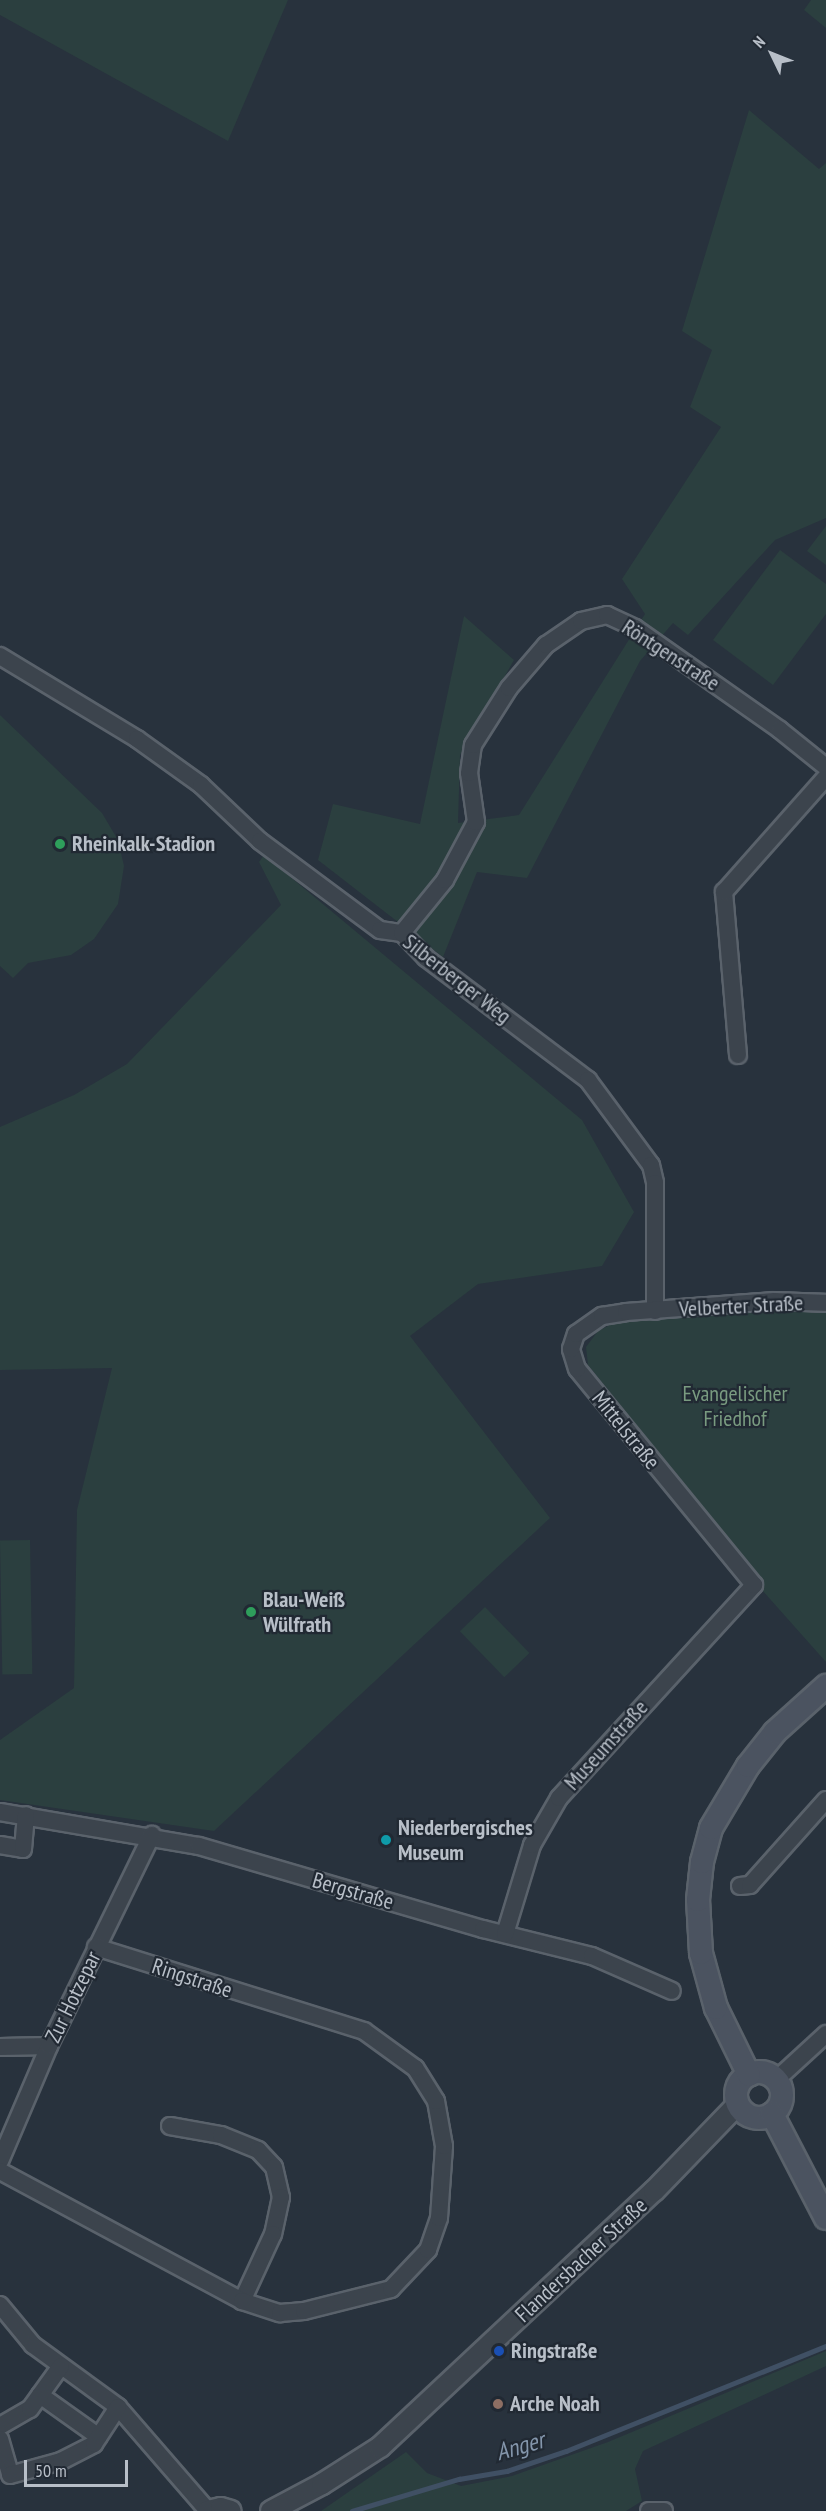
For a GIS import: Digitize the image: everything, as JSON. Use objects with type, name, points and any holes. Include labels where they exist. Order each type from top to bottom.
[{"type":"main road","points":[[749,2074],[716,2008],[701,1953],[698,1900],[702,1862],[711,1828],[748,1766],[775,1732],[826,1686]]},
{"type":"main road","points":[[762,2072],[776,2080],[782,2089],[781,2102],[772,2114],[749,2116],[738,2104],[738,2087],[749,2074],[762,2072]]},
{"type":"main road","points":[[772,2114],[826,2218]]},
{"type":"street","name":"Röntgenstraße","points":[[402,933],[445,880],[476,822],[469,772],[473,745],[509,688],[546,645],[581,621],[607,615],[635,627],[780,729],[826,767]]},
{"type":"street","name":"Silberberger Weg","points":[[0,656],[155,752],[201,785],[260,841],[380,930],[402,933],[426,958],[588,1080],[630,1132],[651,1165],[655,1183],[655,1311]]},
{"type":"street","points":[[738,1055],[724,892],[826,777]]},
{"type":"street","name":"Velberter Straße","points":[[655,1311],[775,1301],[826,1303]]},
{"type":"street","name":"Mittelstraße","points":[[655,1311],[626,1312],[585,1324],[576,1334],[571,1349],[577,1369],[754,1585]]},
{"type":"street","name":"Museumstraße","points":[[505,1934],[532,1845],[559,1798],[754,1585]]},
{"type":"street","points":[[740,1887],[750,1885],[826,1800]]},
{"type":"street","name":"Bergstraße","points":[[0,1812],[152,1835],[505,1934],[600,1958],[672,1991]]},
{"type":"street","points":[[0,1845],[23,1849],[26,1815]]},
{"type":"street","name":"Zur Hotzepar","points":[[0,2161],[49,2046],[152,1835]]},
{"type":"street","name":"Ringstraße","points":[[0,2171],[242,2301],[280,2313],[391,2289],[428,2250],[439,2218],[444,2146],[436,2100],[415,2068],[364,2031],[96,1947]]},
{"type":"street","points":[[776,2080],[826,2034]]},
{"type":"street","points":[[0,2047],[49,2046]]},
{"type":"street","name":"Flandersbacher Straße","points":[[271,2511],[322,2484],[387,2441],[689,2157],[738,2104]]},
{"type":"street","points":[[170,2126],[221,2135],[258,2150],[274,2167],[281,2197],[273,2234],[242,2301]]},
{"type":"street","points":[[0,2306],[22,2335],[118,2407],[208,2511],[231,2511]]},
{"type":"street","points":[[0,2426],[30,2409],[61,2366]]},
{"type":"street","points":[[40,2395],[99,2437]]},
{"type":"street","points":[[0,2439],[5,2476],[61,2461],[94,2445],[118,2407]]},
{"type":"street","points":[[649,2511],[664,2511]]},
{"type":"green space","points":[[0,0],[288,0],[228,141],[0,15]]},
{"type":"green space","points":[[811,0],[826,0],[826,28],[804,10]]},
{"type":"green space","points":[[749,110],[819,169],[826,163],[826,518],[775,540],[688,635],[673,623],[640,661],[527,878],[477,872],[443,957],[318,860],[333,804],[420,824],[464,616],[514,660],[460,755],[458,823],[519,815],[645,614],[622,579],[721,427],[690,407],[712,350],[682,331]]},
{"type":"green space","points":[[826,526],[826,565],[807,551]]},
{"type":"green space","points":[[780,550],[826,584],[826,614],[773,685],[713,640]]},
{"type":"green space","name":"Rheinkalk-Stadion","points":[[0,715],[102,813],[118,840],[124,866],[118,904],[94,939],[71,955],[28,963],[13,978],[0,966]]},
{"type":"green space","points":[[264,855],[582,1120],[634,1212],[602,1266],[478,1284],[410,1336],[550,1518],[214,1831],[0,1800],[0,1740],[74,1688],[77,1510],[112,1368],[0,1370],[0,1127],[74,1095],[127,1064],[281,905],[259,862]]},
{"type":"green space","name":"Evangelischer Friedhof","points":[[826,1311],[826,1662],[762,1590],[763,1581],[588,1365],[586,1347],[598,1331],[614,1323],[659,1319],[666,1314]]},
{"type":"green space","points":[[30,1540],[32,1674],[2,1675],[0,1541]]},
{"type":"green space","points":[[485,1607],[529,1653],[504,1677],[460,1631]]},
{"type":"green space","points":[[826,2351],[826,2366],[643,2451],[635,2469],[642,2501],[626,2511],[321,2511],[406,2452],[427,2473],[461,2486],[512,2476],[608,2442]]},
{"type":"waterway","name":"Anger","points":[[352,2511],[459,2479],[507,2471],[566,2451],[826,2346]]},
{"type":"place","name":"Rheinkalk-Stadion","points":[[60,844]]},
{"type":"place","name":"Blau-Weiß Wülfrath","points":[[251,1612]]},
{"type":"place","name":"Niederbergisches Museum","points":[[386,1840]]},
{"type":"place","name":"Ringstraße","points":[[499,2351]]},
{"type":"place","name":"Arche Noah","points":[[498,2404]]}]
